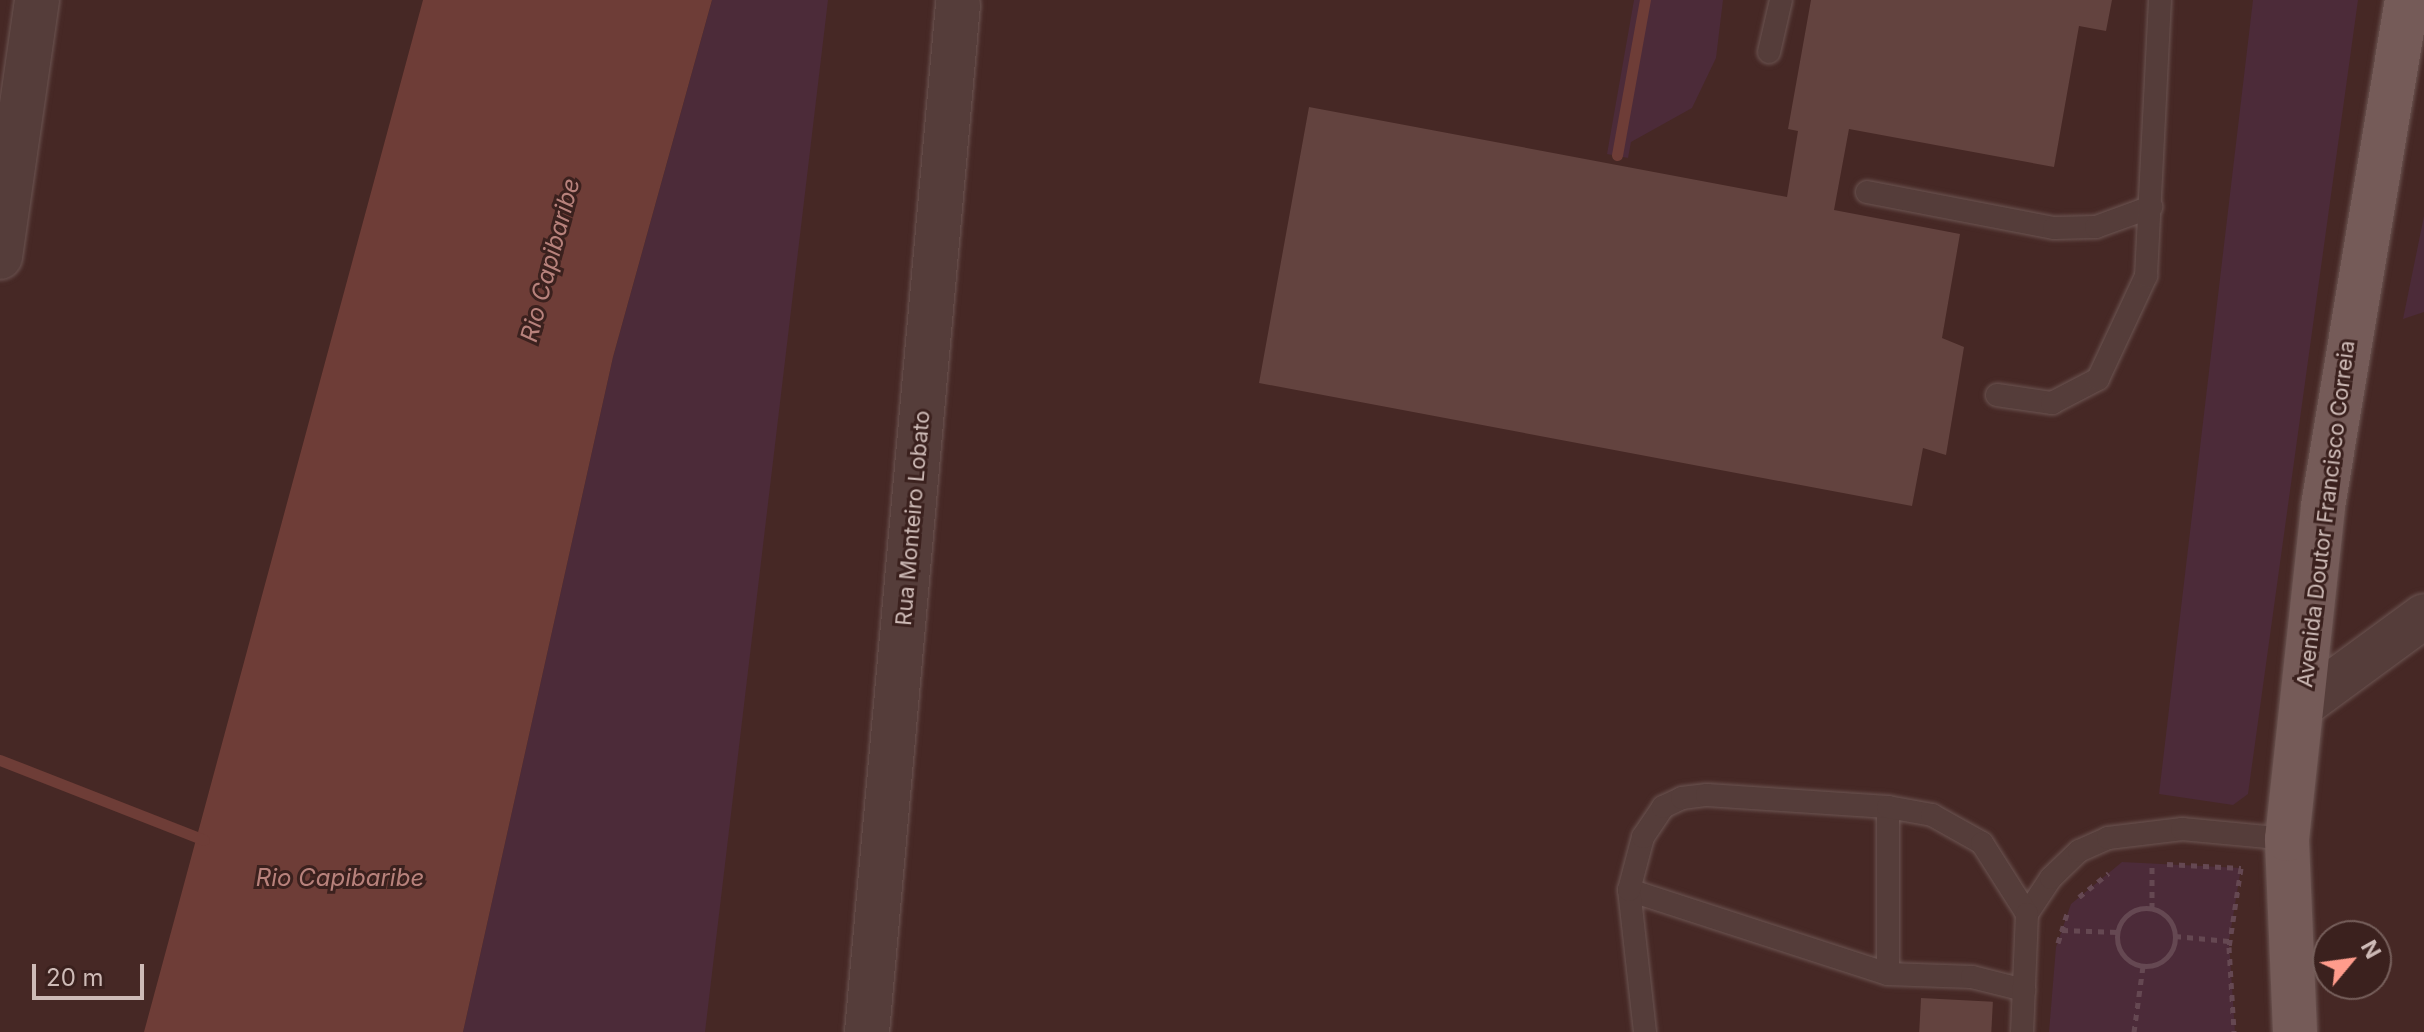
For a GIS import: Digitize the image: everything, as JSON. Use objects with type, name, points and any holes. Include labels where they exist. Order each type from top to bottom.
[{"type":"main road","name":"Avenida Doutor Francisco Correia","points":[[2295,1032],[2287,839],[2343,361],[2407,0]]},
{"type":"street","points":[[0,257],[37,0]]},
{"type":"street","name":"Rua Monteiro Lobato","points":[[867,1032],[958,4]]},
{"type":"street","points":[[2303,705],[2424,616]]},
{"type":"lane","points":[[1769,52],[1781,0]]},
{"type":"lane","points":[[1997,395],[2052,403],[2098,379],[2146,276],[2160,0]]},
{"type":"lane","points":[[1867,192],[2054,228],[2096,227],[2151,207]]},
{"type":"lane","points":[[1645,1032],[1629,890],[1652,820],[1682,798],[1888,807],[1932,815],[1982,843],[2027,914]]},
{"type":"lane","points":[[1888,807],[1888,974]]},
{"type":"lane","points":[[2022,1032],[2027,914],[2051,878],[2079,851],[2108,838],[2182,829],[2287,839]]},
{"type":"lane","points":[[1629,890],[1888,974],[1972,977],[2024,990]]},
{"type":"path","points":[[2141,863],[2241,868],[2229,941],[2234,1032]]},
{"type":"path","points":[[2152,863],[2152,909]]},
{"type":"path","points":[[2056,947],[2071,904],[2111,870]]},
{"type":"path","points":[[2152,909],[2168,918],[2175,936],[2169,954],[2143,966],[2120,950],[2118,932],[2126,916],[2152,909]]},
{"type":"path","points":[[2062,930],[2118,932]]},
{"type":"path","points":[[2175,936],[2229,941]]},
{"type":"path","points":[[2134,1032],[2143,966]]},
{"type":"shaded area","points":[[712,0],[828,0],[705,1032],[463,1032],[613,357]]},
{"type":"shaded area","points":[[1634,0],[1723,0],[1716,58],[1692,108],[1631,142],[1628,158],[1607,154]]},
{"type":"shaded area","points":[[2253,0],[2358,0],[2248,794],[2233,805],[2159,794]]},
{"type":"shaded area","points":[[2424,216],[2424,312],[2403,319]]},
{"type":"shaded area","points":[[2122,862],[2241,868],[2229,941],[2235,1032],[2049,1032],[2056,947],[2071,904]]},
{"type":"water","name":"Rio Capibaribe","points":[[423,0],[712,0],[613,357],[463,1032],[144,1032]]},
{"type":"building","points":[[1811,0],[2112,0],[2106,31],[2079,26],[2054,167],[1849,129],[1834,210],[1960,234],[1942,338],[1964,347],[1946,455],[1923,448],[1912,506],[1259,383],[1309,107],[1787,197],[1798,131],[1788,129]]},
{"type":"building","points":[[1921,998],[1993,1002],[1991,1032],[1919,1032]]},
{"type":"waterway","points":[[1617,155],[1645,0]]},
{"type":"waterway","points":[[0,760],[204,840]]}]
